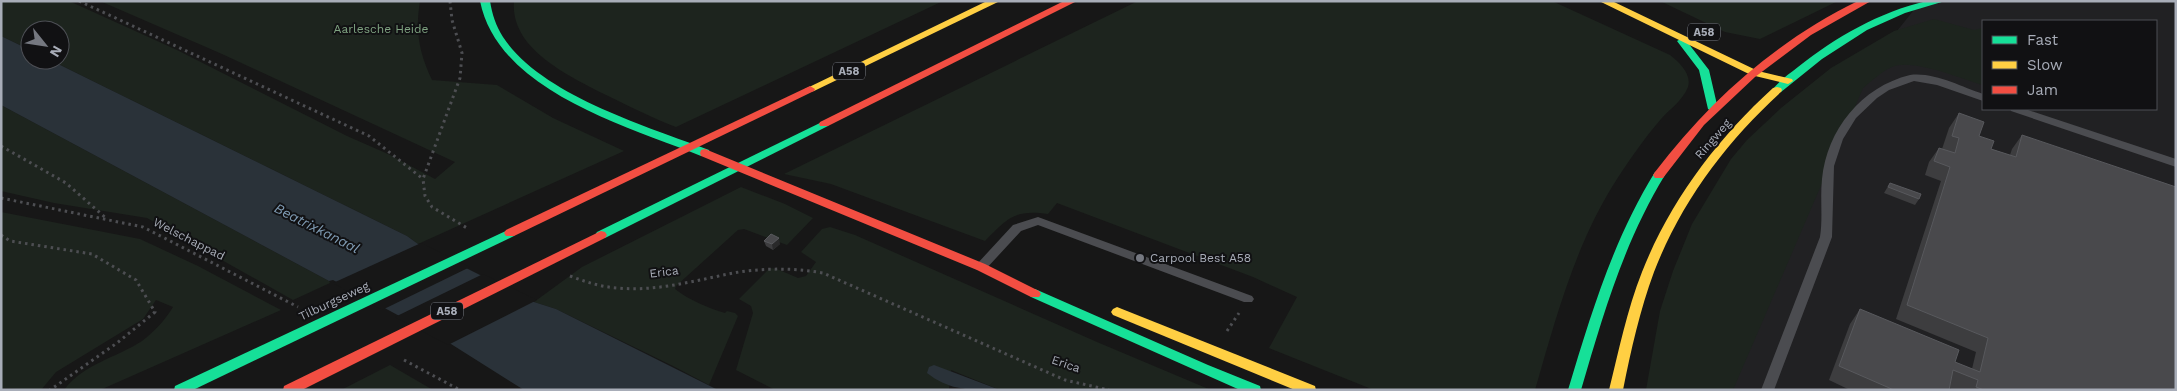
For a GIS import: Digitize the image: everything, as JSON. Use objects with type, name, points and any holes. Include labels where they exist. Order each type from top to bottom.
[{"type":"main road","points":[[485,1],[494,32],[511,56],[563,93],[587,105],[751,174],[981,266],[1061,306],[1255,390]]},
{"type":"main road","name":"Tilburgseweg","points":[[180,390],[995,1]]},
{"type":"main road","name":"A58","points":[[289,390],[1072,1]]},
{"type":"main road","name":"A58","points":[[1041,16],[1085,1]]},
{"type":"main road","name":"A58","points":[[1604,1],[1755,73],[1788,81]]},
{"type":"main road","name":"Ringweg","points":[[1574,390],[1608,286],[1632,225],[1657,178],[1684,142],[1713,109],[1767,62],[1813,26],[1866,1]]},
{"type":"main road","name":"Ringweg","points":[[1616,390],[1638,296],[1655,255],[1673,219],[1706,169],[1729,140],[1788,81],[1826,50],[1873,21],[1911,8],[1940,1]]},
{"type":"main road","name":"A58","points":[[1680,37],[1706,75],[1713,109]]},
{"type":"main road","points":[[1752,55],[1767,62],[1788,81]]},
{"type":"main road","points":[[981,266],[1044,285]]},
{"type":"main road","points":[[1107,308],[1310,390]]},
{"type":"lane","points":[[1767,390],[1826,237],[1829,223],[1827,181],[1830,164],[1842,129],[1853,113],[1874,95],[1913,78],[1936,83],[1982,98]]},
{"type":"lane","points":[[2018,110],[2176,163]]},
{"type":"lane","points":[[981,266],[1017,228],[1038,220],[1248,299]]},
{"type":"path","points":[[79,1],[369,136],[423,179]]},
{"type":"path","points":[[450,1],[450,15],[461,49],[460,78],[423,179],[425,196],[432,207],[458,224],[475,232]]},
{"type":"path","points":[[1,146],[66,183],[108,220]]},
{"type":"path","name":"Welschappad","points":[[1,198],[143,227],[274,295]]},
{"type":"path","points":[[1,235],[10,241],[92,254],[136,280],[155,312],[130,334],[107,348],[50,390]]},
{"type":"path","name":"Erica","points":[[569,276],[612,289],[660,288],[765,269],[799,269],[823,273],[1065,380],[1109,390]]},
{"type":"path","points":[[412,364],[457,389]]},
{"type":"shaded area","points":[[1921,1],[2176,1],[2176,390],[1721,390],[1869,66]]},
{"type":"green space","name":"Aarlesche Heide","points":[[1,1],[69,1],[177,50],[435,179],[455,162],[222,54],[100,1],[420,1],[419,42],[432,80],[497,85],[553,118],[624,151],[418,244],[407,236],[70,70],[70,20],[20,20],[20,45],[1,36]]},
{"type":"green space","points":[[514,1],[943,1],[676,127],[602,93],[558,69],[531,46],[521,33],[515,18]]},
{"type":"green space","points":[[1138,1],[1552,1],[1670,55],[1684,69],[1689,82],[1683,96],[1661,119],[1635,152],[1612,187],[1587,235],[1567,286],[1535,390],[1374,390],[1269,348],[1297,297],[1253,277],[1057,203],[1048,214],[1027,213],[1012,217],[985,241],[831,184],[784,174]]},
{"type":"green space","points":[[1660,1],[1838,1],[1760,39],[1725,32]]},
{"type":"green space","points":[[1934,19],[1974,30],[1982,28],[1982,85],[1924,67],[1901,65],[1885,71],[1863,88],[1733,390],[1646,390],[1660,311],[1673,271],[1692,224],[1731,159],[1747,140],[1781,108],[1831,68],[1894,31]]},
{"type":"green space","points":[[1,105],[330,283],[293,300],[147,218],[54,203],[1,191]]},
{"type":"green space","points":[[741,187],[785,204],[813,218],[787,245],[744,229],[738,230],[676,286],[675,289],[686,297],[712,309],[725,313],[727,311],[735,313],[738,316],[709,385],[556,309],[534,302],[582,267]]},
{"type":"green space","points":[[1,212],[140,239],[198,266],[281,310],[100,390],[64,390],[81,374],[142,341],[155,329],[173,307],[156,300],[143,319],[56,372],[41,390],[1,388]]},
{"type":"green space","points":[[830,227],[855,235],[1211,390],[1000,390],[951,370],[949,389],[951,390],[775,390],[736,370],[753,313],[751,306],[739,299],[770,268],[798,278],[806,276],[816,262],[801,252],[822,229]]},
{"type":"green space","points":[[390,365],[433,390],[341,390]]},
{"type":"water","name":"Beatrixkanaal","points":[[1,36],[20,45],[20,70],[70,70],[407,236],[418,244],[534,302],[556,309],[718,390],[524,390],[451,344],[333,280],[329,281],[1,105]]},
{"type":"water","points":[[934,365],[1000,390],[961,388],[944,383],[927,373],[929,367]]},
{"type":"pier","points":[[421,243],[470,267],[382,310],[333,283]]},
{"type":"pier","points":[[483,274],[537,300],[448,345],[395,317]]},
{"type":"building","points":[[1959,113],[1984,122],[1979,136],[1994,141],[1991,149],[2016,157],[2022,135],[2176,187],[2176,390],[1984,390],[1976,387],[1978,380],[1953,370],[1949,390],[1894,390],[1839,366],[1860,309],[1959,350],[1955,362],[1980,372],[1988,338],[1907,305],[1950,167],[1934,161],[1939,148],[1955,153],[1959,138],[1952,136]]},
{"type":"building","points":[[1890,183],[1921,194],[1919,199],[1888,187]]},
{"type":"building","points":[[771,234],[779,238],[772,244],[764,241]]},
{"type":"traffic: fast","points":[[485,1],[491,23],[502,43],[519,62],[541,79],[566,95],[595,109],[705,153]]},
{"type":"traffic: fast","points":[[1777,90],[1819,56],[1863,28],[1901,11],[1940,1]]},
{"type":"traffic: fast","points":[[1682,41],[1704,70],[1713,109]]},
{"type":"traffic: fast","points":[[601,235],[824,124]]},
{"type":"traffic: fast","points":[[1574,390],[1619,252],[1631,225],[1659,175]]},
{"type":"traffic: fast","points":[[180,390],[510,233]]},
{"type":"traffic: fast","points":[[1035,294],[1203,369],[1255,390]]},
{"type":"traffic: slow","points":[[810,89],[995,1]]},
{"type":"traffic: slow","points":[[1604,1],[1755,73],[1788,81]]},
{"type":"traffic: slow","points":[[1616,390],[1630,330],[1643,286],[1671,222],[1719,150],[1757,108],[1777,90]]},
{"type":"traffic: slow","points":[[1117,312],[1310,390]]},
{"type":"traffic: jam","points":[[824,124],[1072,1]]},
{"type":"traffic: jam","points":[[1659,175],[1678,149],[1701,123],[1751,74],[1808,33],[1837,15],[1866,1]]},
{"type":"traffic: jam","points":[[510,233],[810,89]]},
{"type":"traffic: jam","points":[[705,153],[981,267],[1035,294]]},
{"type":"traffic: jam","points":[[289,390],[601,235]]},
{"type":"place","name":"Carpool Best A58","points":[[1140,258]]}]
